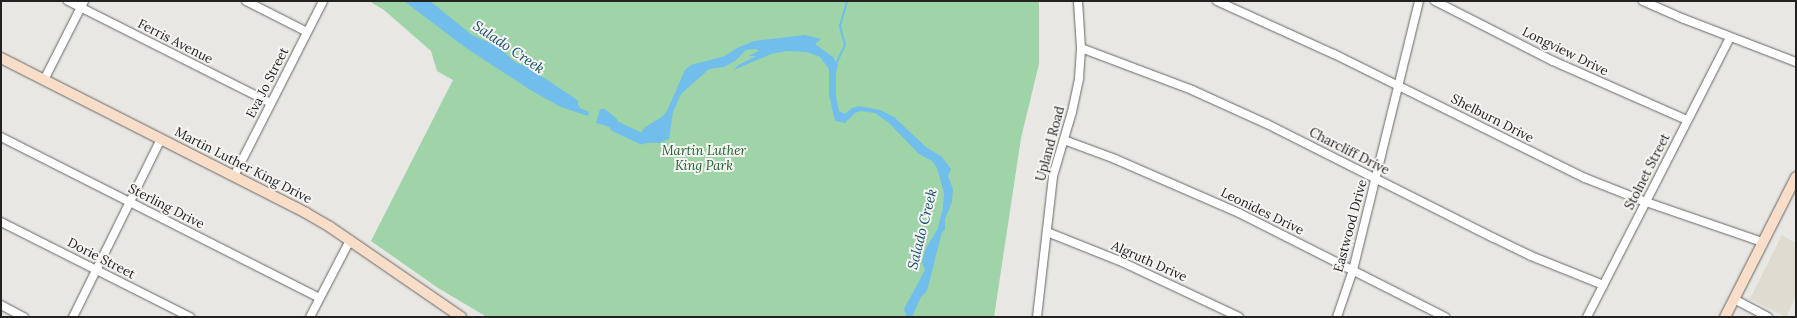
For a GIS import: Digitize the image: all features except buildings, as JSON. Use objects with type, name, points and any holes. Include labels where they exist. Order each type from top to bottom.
[{"type":"main road","name":"Martin Luther King Drive","points":[[1,58],[306,213],[350,240],[461,317]]},
{"type":"main road","points":[[1725,317],[1796,177]]},
{"type":"street","name":"Ferris Avenue","points":[[68,1],[82,4],[271,103]]},
{"type":"street","points":[[246,1],[307,32]]},
{"type":"street","name":"Eva Jo Street","points":[[234,176],[323,1]]},
{"type":"street","name":"Upland Road","points":[[1037,317],[1053,176],[1077,89],[1081,48],[1078,1]]},
{"type":"street","name":"Shelburn Drive","points":[[1217,1],[1300,38],[1551,163],[1646,202],[1762,242]]},
{"type":"street","name":"Eastwood Drive","points":[[1337,317],[1353,270],[1419,1]]},
{"type":"street","name":"Longview Drive","points":[[1435,1],[1553,61],[1687,120]]},
{"type":"street","points":[[1643,1],[1730,37],[1796,62]]},
{"type":"street","points":[[44,80],[82,4]]},
{"type":"street","name":"Stolnet Street","points":[[1587,317],[1730,37]]},
{"type":"street","name":"Charcliff Drive","points":[[1081,48],[1192,90],[1267,124],[1525,253],[1603,285]]},
{"type":"street","name":"Sterling Drive","points":[[1,137],[320,298]]},
{"type":"street","points":[[73,317],[161,139]]},
{"type":"street","name":"Leonides Drive","points":[[1064,140],[1183,187],[1353,270],[1445,317]]},
{"type":"street","name":"Dorie Street","points":[[1,222],[190,317]]},
{"type":"street","name":"Algruth Drive","points":[[1047,232],[1122,262],[1239,317]]},
{"type":"street","points":[[313,316],[320,298],[350,240]]},
{"type":"street","points":[[1734,299],[1768,317]]},
{"type":"street","points":[[1,305],[24,317]]},
{"type":"shaded area","points":[[1782,235],[1796,243],[1796,296],[1786,317],[1750,299]]},
{"type":"green space","name":"Martin Luther King Park","points":[[369,1],[1039,1],[1039,64],[1021,138],[994,317],[487,317],[438,288],[371,241],[453,80],[437,71],[431,51],[384,10]]},
{"type":"water","points":[[404,1],[430,1],[472,35],[497,46],[515,62],[529,68],[573,97],[578,101],[580,108],[589,112],[588,116],[561,107],[532,91],[466,48]]},
{"type":"water","points":[[805,35],[821,39],[815,44],[833,57],[838,65],[836,73],[836,98],[839,111],[845,114],[852,108],[859,106],[880,110],[894,117],[926,147],[942,157],[951,169],[948,176],[953,189],[952,202],[945,219],[945,230],[942,232],[927,291],[921,297],[912,317],[904,317],[906,314],[904,309],[925,270],[922,262],[926,248],[938,228],[943,207],[944,193],[937,168],[932,161],[919,154],[889,123],[875,113],[861,111],[855,113],[845,123],[835,121],[829,95],[829,69],[820,57],[807,52],[787,51],[771,54],[734,70],[738,65],[756,56],[748,56],[759,51],[756,49],[746,50],[735,61],[724,67],[709,69],[681,94],[673,112],[669,139],[659,143],[642,142],[604,125],[596,123],[600,109],[605,109],[617,119],[619,126],[632,135],[643,137],[642,131],[644,128],[663,116],[667,111],[685,70],[691,65],[725,56],[737,48],[754,41]]},
{"type":"waterway","points":[[836,64],[845,45],[840,26],[847,1]]},
{"type":"waterway","name":"Salado Creek","points":[[615,126],[641,138],[653,136]]}]
